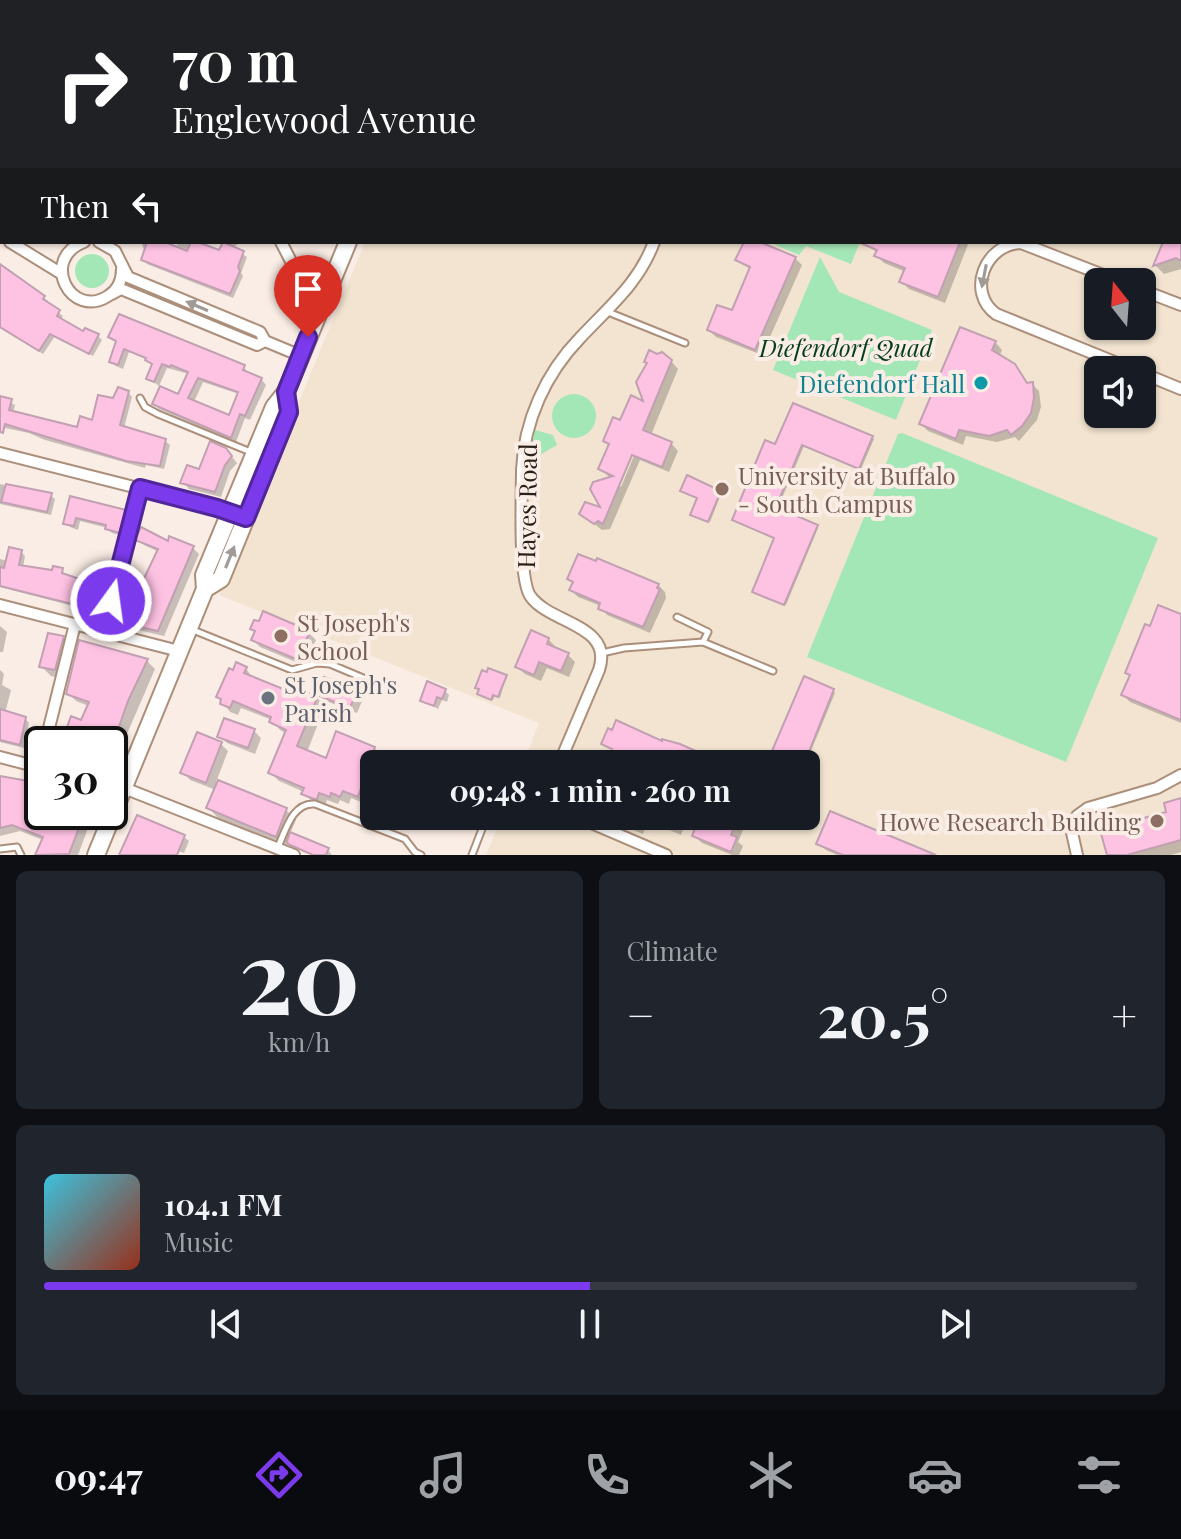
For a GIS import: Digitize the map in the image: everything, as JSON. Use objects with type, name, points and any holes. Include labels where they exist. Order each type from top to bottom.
[{"type":"main road","points":[[238,516],[254,453],[274,407],[286,392],[347,244]]},
{"type":"main road","points":[[128,765],[205,589],[204,575],[238,516],[289,412],[286,392]]},
{"type":"main road","points":[[96,855],[104,830]]},
{"type":"street","points":[[13,244],[62,274]]},
{"type":"street","points":[[81,244],[66,256],[62,274],[67,288],[84,300],[99,301],[121,289],[257,345],[265,341]]},
{"type":"street","points":[[282,244],[307,292],[324,299]]},
{"type":"street","name":"Hayes Road","points":[[601,653],[592,635],[541,607],[526,590],[522,467],[532,416],[548,380],[567,352],[637,278],[653,244]]},
{"type":"street","points":[[1014,244],[990,256],[981,282],[986,304],[996,314],[1100,356]]},
{"type":"street","points":[[1024,244],[1085,268]]},
{"type":"street","points":[[112,247],[128,277],[260,332],[265,341],[301,356]]},
{"type":"street","points":[[112,294],[122,276],[121,263]]},
{"type":"street","points":[[1156,295],[1181,305]]},
{"type":"street","points":[[1156,379],[1181,389]]},
{"type":"street","points":[[0,453],[238,516]]},
{"type":"street","points":[[103,632],[140,488]]},
{"type":"street","points":[[0,605],[179,651]]},
{"type":"street","points":[[50,726],[75,624]]},
{"type":"street","points":[[565,750],[599,670],[601,653]]},
{"type":"street","points":[[0,757],[24,764]]},
{"type":"street","points":[[1077,855],[1071,828],[1082,811],[1157,788],[1181,775]]},
{"type":"street","points":[[128,786],[294,855]]},
{"type":"street","points":[[608,830],[666,855]]},
{"type":"lane","points":[[608,312],[685,343]]},
{"type":"lane","points":[[140,398],[145,407],[158,414],[254,453]]},
{"type":"lane","points":[[677,617],[708,632],[703,642]]},
{"type":"lane","points":[[188,629],[292,670],[317,663],[330,664],[375,683]]},
{"type":"lane","points":[[601,653],[624,648],[703,642],[773,671]]},
{"type":"lane","points":[[277,848],[298,807],[306,803],[405,839],[416,854]]},
{"type":"lane","points":[[472,855],[482,830]]},
{"type":"lane","points":[[0,849],[17,847],[21,855]]},
{"type":"shaded area","name":"University at Buffalo - South Campus","points":[[364,244],[1181,244],[1181,855],[486,855],[496,830],[820,830],[820,750],[528,750],[539,723],[219,595]]},
{"type":"green space","points":[[774,244],[859,244],[851,264],[806,246],[799,255]]},
{"type":"green space","points":[[92,254],[104,259],[109,271],[104,283],[92,288],[80,283],[75,271],[80,259]]},
{"type":"green space","name":"Diefendorf Quad","points":[[820,257],[839,292],[932,330],[896,420],[773,370]]},
{"type":"green space","points":[[130,284],[257,336],[258,341],[127,287]]},
{"type":"green space","points":[[574,394],[590,400],[596,416],[590,432],[574,438],[558,432],[552,416],[558,400]]},
{"type":"green space","points":[[535,430],[553,435],[557,445],[531,460],[529,459]]},
{"type":"green space","points":[[902,433],[1158,538],[1066,762],[807,657],[898,434]]},
{"type":"building","points":[[146,244],[170,244],[187,251],[190,244],[203,244],[219,250],[222,244],[228,244],[244,251],[230,294],[141,260]]},
{"type":"building","points":[[743,244],[765,244],[796,257],[755,350],[707,330],[717,305],[732,310],[750,267],[735,260]]},
{"type":"building","points":[[863,244],[959,244],[938,297],[899,282],[905,268],[874,256],[877,250]]},
{"type":"building","points":[[1162,244],[1181,244],[1181,261],[1176,258],[1153,266]]},
{"type":"building","points":[[0,264],[45,296],[43,299],[60,310],[57,316],[83,331],[85,328],[99,334],[89,354],[50,334],[39,351],[0,327]]},
{"type":"building","points":[[119,314],[245,365],[243,370],[262,378],[245,416],[240,414],[231,438],[152,404],[160,386],[178,394],[188,372],[162,364],[154,382],[146,379],[152,364],[146,358],[124,349],[118,365],[109,362],[116,341],[108,337]],"holes":[[[198,378],[238,392],[229,415],[188,398]]]},
{"type":"building","name":"Diefendorf Hall","points":[[960,327],[996,341],[992,350],[1015,364],[1027,383],[1033,382],[1031,413],[1011,435],[1007,430],[989,436],[959,430],[956,439],[919,424]]},
{"type":"building","points":[[649,350],[657,354],[662,352],[672,360],[643,430],[672,442],[662,467],[632,455],[603,524],[598,521],[594,524],[579,514],[585,502],[600,507],[590,489],[593,482],[613,476],[598,469],[609,444],[603,441],[613,417],[620,420],[631,395],[643,401],[636,382],[647,363],[644,362]]},
{"type":"building","points":[[118,387],[129,391],[120,425],[166,439],[160,466],[126,461],[5,424],[3,433],[0,432],[0,396],[12,399],[9,410],[77,427],[80,416],[92,420],[98,395],[113,398]]},
{"type":"building","points":[[793,403],[873,436],[859,469],[802,445],[776,507],[818,525],[784,605],[752,592],[774,538],[732,520],[765,440],[775,444]]},
{"type":"building","points":[[210,441],[226,448],[232,456],[225,465],[215,492],[180,483],[187,465],[199,469]]},
{"type":"building","points":[[687,475],[721,491],[708,522],[690,515],[697,498],[680,491]]},
{"type":"building","points":[[6,484],[52,493],[47,512],[1,502]]},
{"type":"building","points":[[70,496],[126,510],[120,533],[105,529],[106,525],[76,518],[74,526],[63,524]]},
{"type":"building","points":[[141,527],[168,541],[169,536],[194,546],[158,631],[126,624],[136,601],[129,598],[134,584],[140,587],[158,549],[135,540]]},
{"type":"building","points":[[9,547],[22,550],[19,565],[52,570],[53,566],[63,568],[62,573],[106,588],[100,611],[0,586],[0,567],[4,568]]},
{"type":"building","points":[[578,554],[596,561],[597,558],[659,584],[657,588],[660,589],[643,627],[598,609],[600,603],[569,590],[573,582],[567,579]]},
{"type":"building","points":[[1158,605],[1181,614],[1181,720],[1121,695],[1130,675],[1125,673],[1145,624],[1150,626]]},
{"type":"building","name":"St Joseph's School","points":[[263,611],[310,631],[298,660],[251,640],[255,631],[250,629],[254,620],[259,621]]},
{"type":"building","points":[[531,630],[549,638],[547,644],[569,653],[561,671],[539,662],[534,675],[515,667]]},
{"type":"building","points":[[48,633],[64,636],[55,670],[39,667]]},
{"type":"building","points":[[79,640],[148,659],[119,726],[67,726],[71,716],[81,720],[89,702],[66,694]]},
{"type":"building","points":[[236,662],[247,667],[244,673],[283,689],[285,683],[318,696],[297,746],[326,758],[336,731],[375,747],[374,750],[360,750],[358,797],[343,791],[340,797],[319,793],[314,799],[301,794],[304,788],[268,773],[286,730],[269,722],[271,717],[233,701],[230,708],[220,704],[221,699],[216,697],[229,668],[233,670]]},
{"type":"building","points":[[488,668],[507,675],[498,697],[493,695],[491,700],[477,694],[479,689],[475,688],[482,670],[487,672]]},
{"type":"building","points":[[804,676],[834,689],[810,750],[772,750]]},
{"type":"building","points":[[324,677],[357,690],[350,708],[317,695]]},
{"type":"building","points":[[427,681],[446,689],[442,699],[437,697],[434,706],[420,701]]},
{"type":"building","points":[[0,709],[26,717],[20,745],[0,740]]},
{"type":"building","points":[[224,718],[255,729],[248,748],[217,737]]},
{"type":"building","points":[[616,720],[662,741],[694,750],[612,750],[601,744],[608,728],[612,730]]},
{"type":"building","points":[[197,732],[222,742],[206,783],[180,773]]},
{"type":"building","points":[[0,776],[24,780],[24,830],[12,825],[0,828]]},
{"type":"building","points":[[218,780],[287,808],[276,837],[206,808]]},
{"type":"building","name":"Howe Research Building","points":[[1181,798],[1181,840],[1127,855],[1107,855],[1100,830],[1166,812],[1164,803]]},
{"type":"building","points":[[830,811],[936,855],[843,855],[816,844]]},
{"type":"building","points":[[137,815],[185,835],[177,855],[119,855]]},
{"type":"building","points":[[25,830],[78,830],[69,854],[35,855],[43,837]]},
{"type":"building","points":[[694,830],[733,830],[731,835],[737,837],[731,852],[692,836]]},
{"type":"building","points":[[290,832],[329,848],[326,855],[313,855],[288,844]]},
{"type":"place","name":"Diefendorf Hall","points":[[981,383]]},
{"type":"place","name":"University at Buffalo - South Campus","points":[[722,489]]},
{"type":"place","name":"St Joseph's School","points":[[281,636]]},
{"type":"place","name":"St Joseph's Parish","points":[[268,698]]},
{"type":"place","name":"Howe Research Building","points":[[1157,821]]},
{"type":"route","points":[[111,601],[140,488],[246,518],[289,412],[286,392],[308,337]]}]
